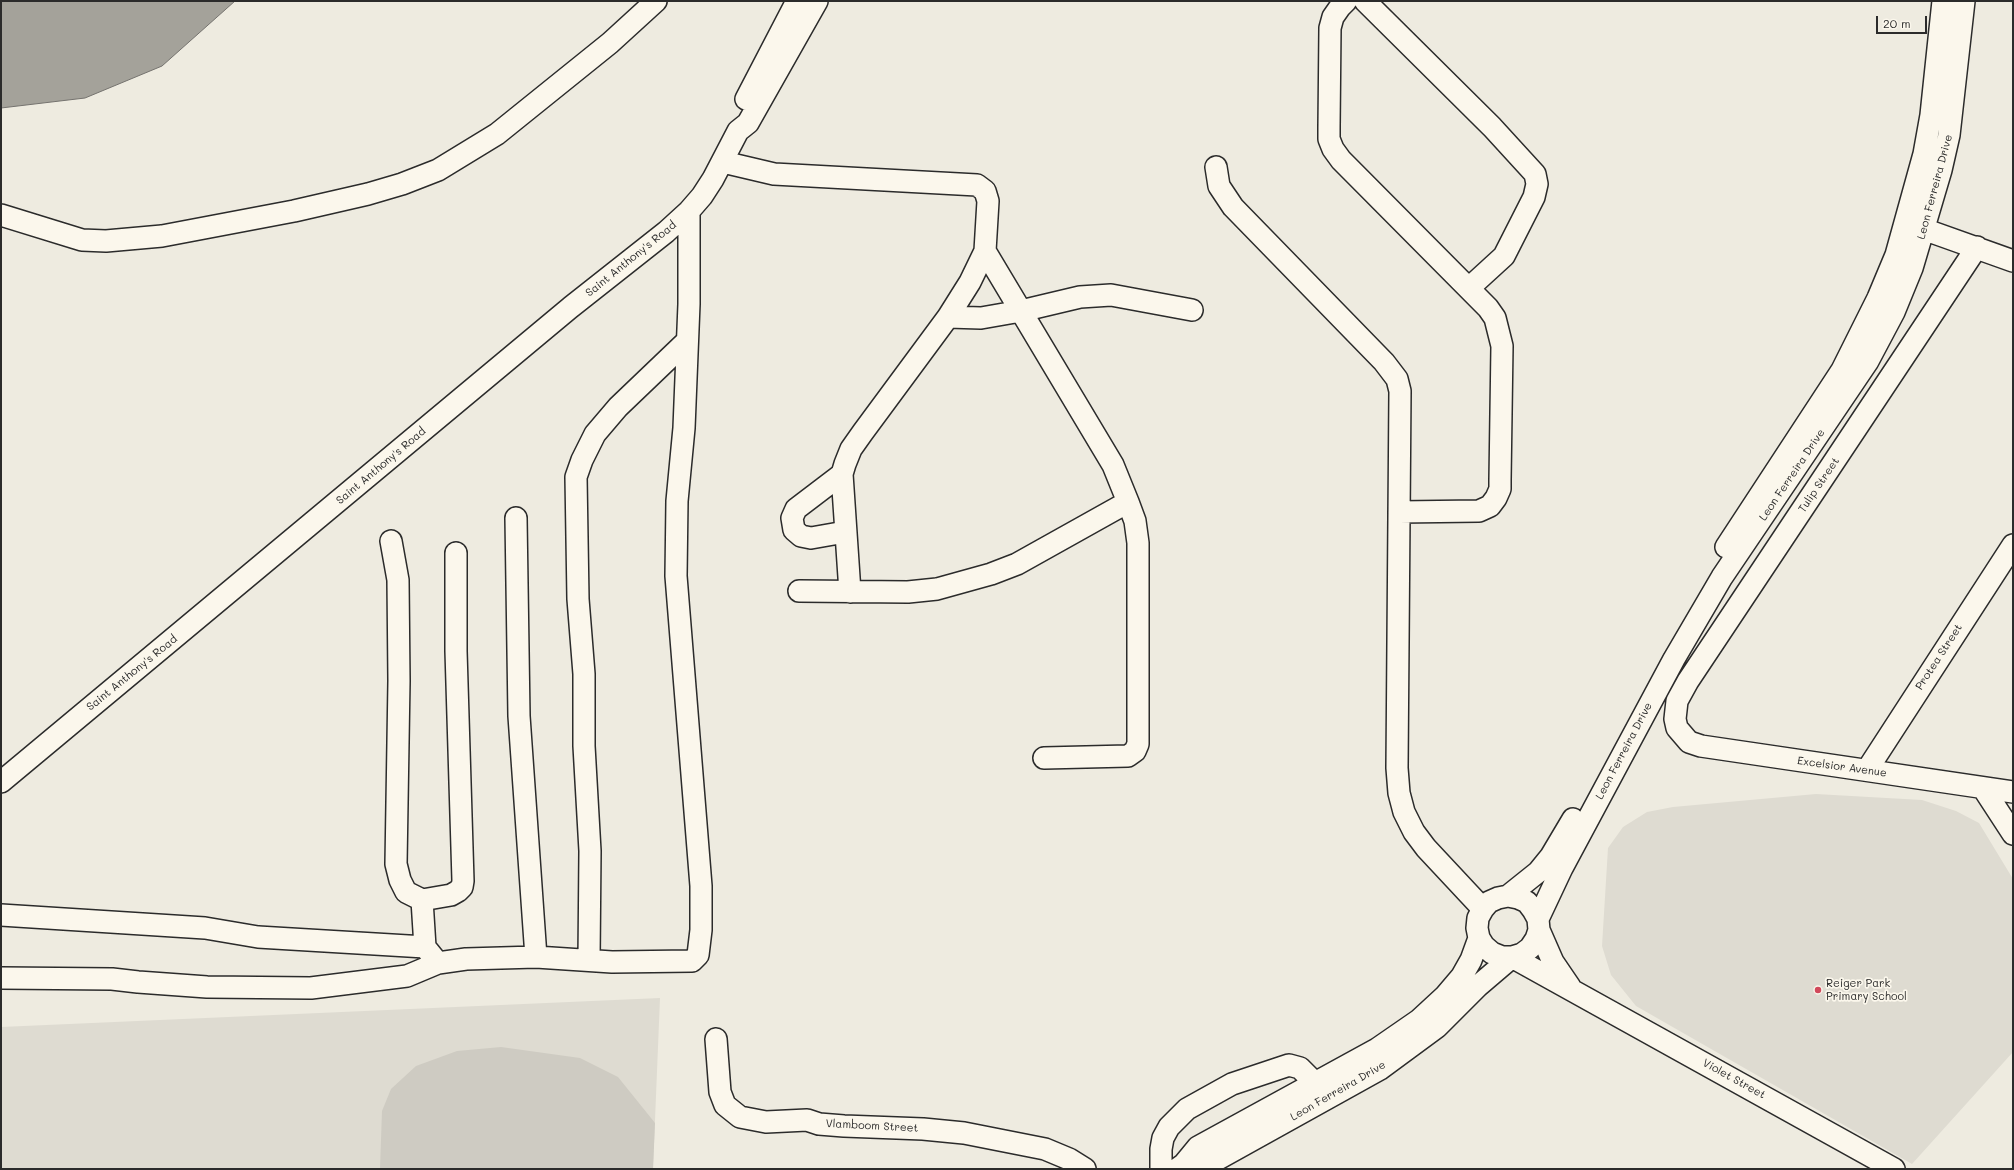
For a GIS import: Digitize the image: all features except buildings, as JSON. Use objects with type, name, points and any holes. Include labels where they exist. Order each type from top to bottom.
[{"type":"street","points":[[1,214],[82,240],[106,242],[162,236],[294,211],[368,194],[402,184],[438,170],[497,134],[610,43],[656,1]]},
{"type":"street","points":[[797,1],[736,118],[738,131],[748,123],[817,1]]},
{"type":"street","points":[[1346,1],[1333,17],[1330,28],[1329,139],[1333,149],[1341,160],[1488,308],[1500,333],[1502,346],[1500,489],[1490,506],[1479,511],[1399,512]]},
{"type":"street","points":[[1365,1],[1492,127],[1535,174],[1537,184],[1534,197],[1504,256],[1469,288]]},
{"type":"street","name":"Leon Ferreira Drive","points":[[1538,924],[1611,775],[1674,659],[1710,598],[1868,361],[1894,312],[1912,268],[1915,226],[1924,154],[1931,115],[1943,1]]},
{"type":"street","name":"Leon Ferreira Drive","points":[[1508,896],[1538,872],[1551,856],[1567,831],[1669,638],[1711,569],[1842,370],[1878,298],[1896,254],[1915,226],[1942,170],[1949,135],[1964,1]]},
{"type":"street","name":"Saint Anthony's Road","points":[[1,782],[565,312],[666,232],[689,211],[702,196],[723,162],[738,131]]},
{"type":"street","points":[[723,162],[774,174],[978,185],[985,191],[988,201],[985,251],[970,282],[948,317],[851,449],[842,474],[850,592]]},
{"type":"street","points":[[1216,167],[1219,186],[1233,207],[1392,370],[1397,379],[1400,391],[1397,768],[1399,793],[1404,812],[1414,832],[1426,848],[1483,909]]},
{"type":"street","points":[[1,978],[100,978],[207,987],[310,988],[407,976],[438,963],[466,959],[536,957],[612,962],[692,961],[698,955],[701,930],[701,886],[676,576],[677,501],[684,428],[689,211]]},
{"type":"street","points":[[1915,226],[2013,261]]},
{"type":"street","name":"Tulip Street","points":[[1677,728],[1675,710],[1677,702],[1688,681],[1977,248]]},
{"type":"street","points":[[985,251],[1113,465],[1135,521],[1138,544],[1138,744],[1135,751],[1128,756],[1044,758]]},
{"type":"street","points":[[948,317],[981,318],[1021,311],[1080,297],[1111,296],[1192,310]]},
{"type":"street","points":[[589,960],[590,851],[584,746],[584,674],[578,599],[576,477],[582,460],[595,434],[618,407],[687,341]]},
{"type":"street","points":[[842,474],[796,509],[792,518],[794,530],[801,536],[810,538],[845,532]]},
{"type":"street","points":[[799,591],[908,592],[937,589],[991,574],[1017,564],[1128,502]]},
{"type":"street","points":[[516,518],[519,716],[536,957]]},
{"type":"street","points":[[391,540],[398,580],[399,681],[396,864],[403,888],[413,896],[422,900],[458,892],[463,881],[456,651],[456,553]]},
{"type":"street","name":"Protea Street","points":[[1867,770],[2013,545]]},
{"type":"street","name":"Excelsior Avenue","points":[[1677,728],[1689,742],[1702,746],[2013,792]]},
{"type":"street","points":[[1983,788],[2013,834]]},
{"type":"street","points":[[1538,924],[1536,939],[1530,948],[1522,954],[1512,957],[1492,953],[1484,946],[1479,938],[1477,928],[1478,918],[1483,909],[1490,902],[1498,898],[1508,896],[1527,902],[1534,910],[1553,962],[1572,990]]},
{"type":"street","points":[[422,900],[425,947],[438,963]]},
{"type":"street","points":[[1,915],[205,928],[258,936],[425,947]]},
{"type":"street","name":"Leon Ferreira Drive","points":[[1319,1092],[1419,1020],[1445,996],[1462,976],[1471,960],[1479,938]]},
{"type":"street","name":"Leon Ferreira Drive","points":[[1182,1167],[1198,1147],[1319,1092],[1380,1069],[1437,1027],[1478,986],[1512,957]]},
{"type":"street","name":"Violet Street","points":[[1512,957],[1894,1169]]},
{"type":"street","name":"Vlamboom Street","points":[[716,1039],[720,1092],[724,1106],[740,1117],[766,1122],[807,1120],[819,1124],[923,1129],[964,1133],[1045,1149],[1070,1159],[1085,1169]]},
{"type":"street","points":[[1161,1169],[1161,1150],[1163,1138],[1169,1127],[1187,1109],[1232,1084],[1289,1066],[1300,1068],[1319,1092]]},
{"type":"shaded area","points":[[1,1],[235,1],[162,66],[85,98],[1,108]]},
{"type":"shaded area","name":"Reiger Park Primary School","points":[[1816,794],[1922,800],[1956,811],[1979,823],[2013,879],[2013,1052],[1912,1164],[1636,1006],[1611,975],[1602,946],[1608,848],[1623,827],[1647,812],[1673,807]]},
{"type":"shaded area","points":[[660,998],[653,1169],[1,1169],[1,1027]]},
{"type":"shaded area","points":[[501,1047],[580,1058],[618,1077],[655,1123],[653,1169],[380,1169],[382,1111],[391,1089],[416,1066],[457,1051]]},
{"type":"place","name":"Reiger Park Primary School","points":[[1818,990]]}]
